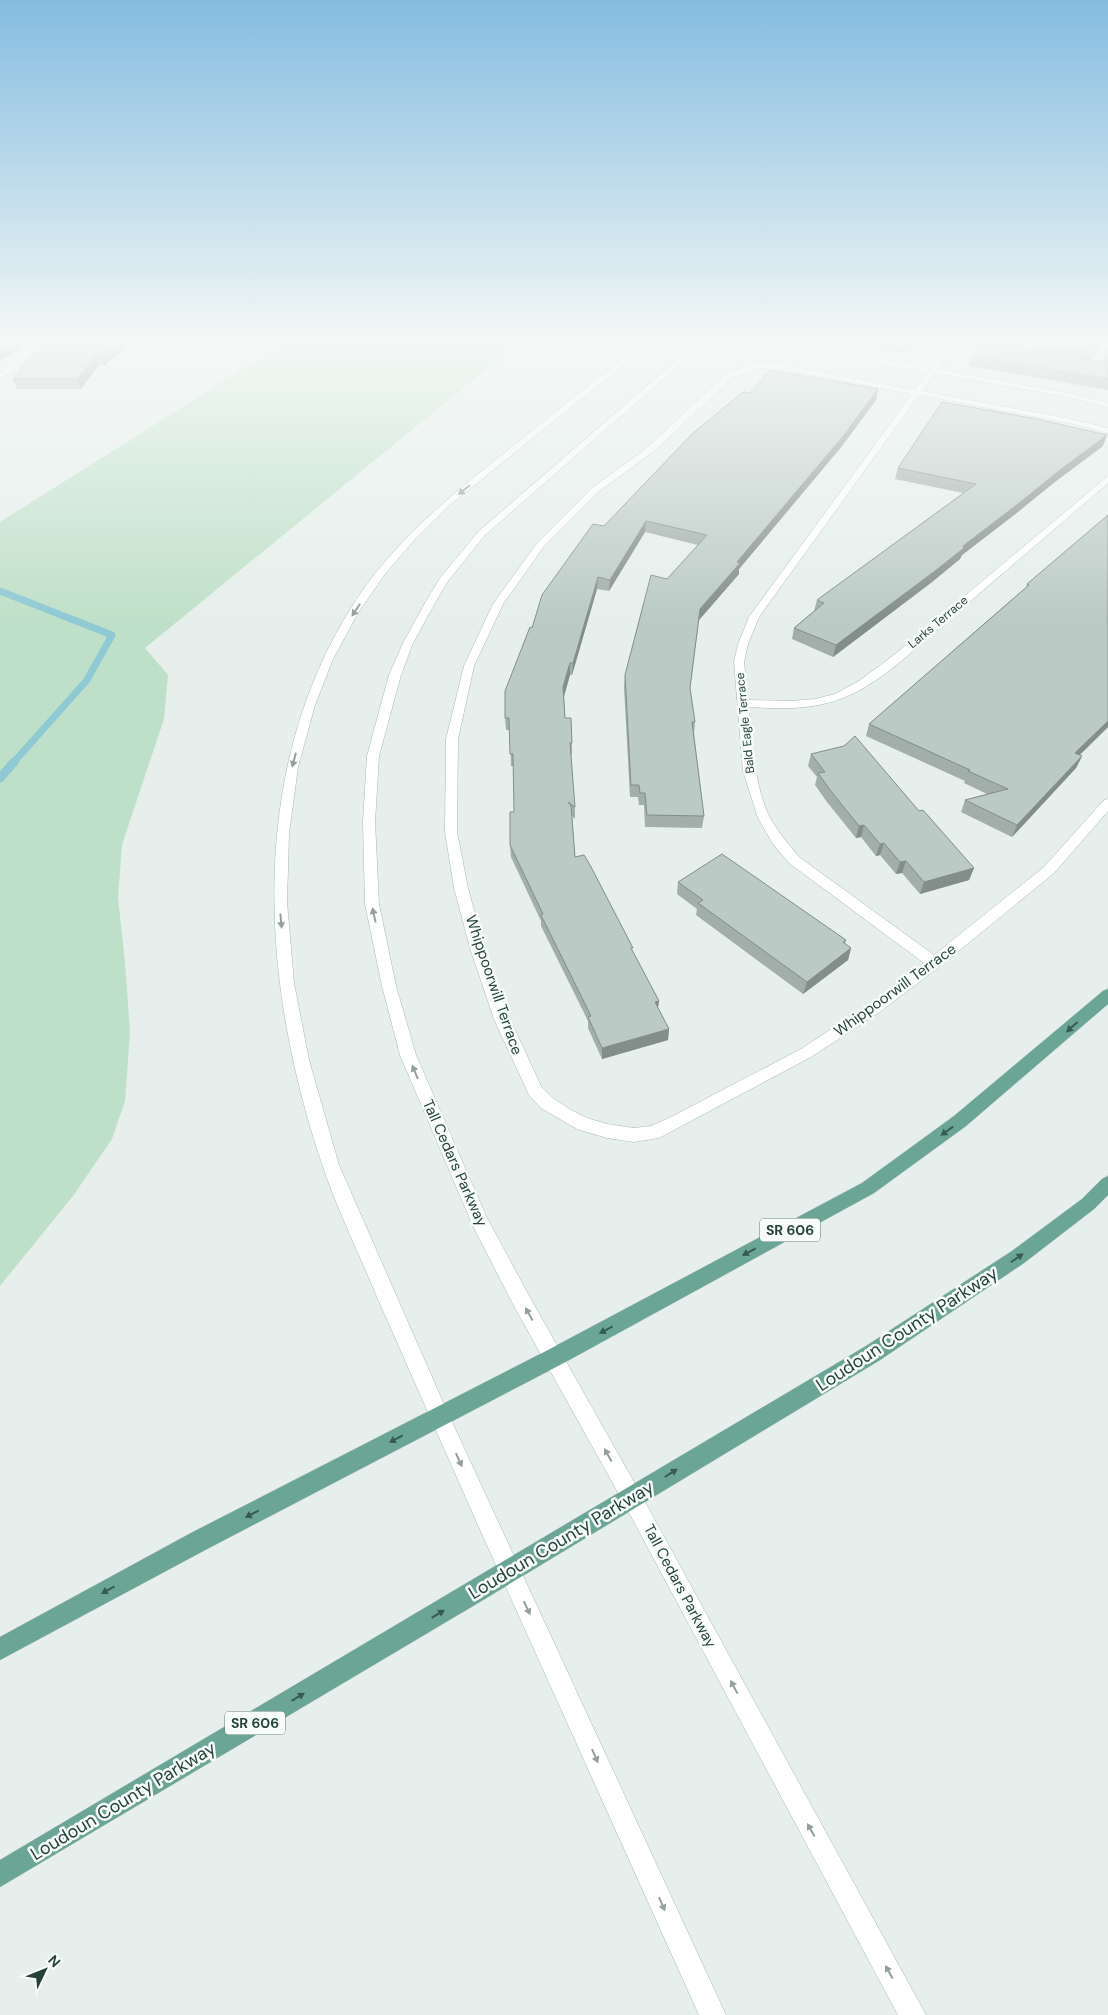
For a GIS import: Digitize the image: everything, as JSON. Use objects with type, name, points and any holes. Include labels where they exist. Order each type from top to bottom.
[{"type":"main road","name":"SR 606","points":[[0,1649],[191,1546],[553,1358],[868,1188],[960,1121],[1108,995]]},
{"type":"main road","name":"Loudoun County Parkway","points":[[0,1874],[873,1353],[1010,1263],[1088,1204],[1108,1184]]},
{"type":"street","points":[[534,433],[448,502],[412,538],[382,572],[353,613],[328,659],[309,705],[292,767],[282,834],[280,902],[287,983],[301,1060],[331,1165],[439,1416],[713,2015]]},
{"type":"street","name":"Tall Cedars Parkway","points":[[590,433],[482,533],[444,580],[408,643],[395,675],[373,756],[369,822],[372,904],[388,986],[408,1055],[479,1220],[913,2015]]},
{"type":"street","name":"Whippoorwill Terrace","points":[[668,433],[650,450],[595,490],[541,544],[498,604],[469,666],[452,739],[452,832],[461,888],[478,951],[502,1019],[524,1070],[535,1090],[547,1103],[583,1124],[607,1131],[634,1134],[653,1132],[677,1122],[806,1053],[876,1007],[934,963],[1049,870],[1108,803]]},
{"type":"street","name":"Bald Eagle Terrace","points":[[886,433],[754,617],[743,644],[739,662],[746,756],[754,793],[764,818],[778,841],[794,860],[934,963]]},
{"type":"street","name":"Larks Terrace","points":[[742,703],[783,706],[802,705],[822,702],[849,692],[914,642],[1108,479]]},
{"type":"green space","points":[[141,433],[408,433],[145,648],[168,675],[164,719],[122,845],[118,898],[130,1033],[125,1101],[112,1139],[73,1196],[0,1286],[0,522]]},
{"type":"building","points":[[693,433],[845,433],[737,562],[740,563],[700,609],[690,688],[695,722],[692,722],[704,816],[647,815],[645,793],[640,793],[639,785],[631,785],[625,675],[651,575],[667,579],[707,535],[646,521],[610,580],[598,577],[573,663],[570,663],[563,687],[565,718],[571,718],[572,743],[570,743],[575,807],[568,802],[571,806],[575,857],[584,855],[590,865],[659,1001],[655,1002],[669,1029],[602,1048],[588,1017],[591,1016],[541,915],[543,914],[510,845],[510,812],[514,812],[513,754],[510,754],[509,718],[505,718],[505,691],[530,627],[532,628],[542,595],[593,524],[604,526]]},
{"type":"building","points":[[921,433],[1098,433],[1107,435],[963,546],[964,548],[935,571],[836,645],[794,628],[824,603],[817,600],[976,484],[898,468]]},
{"type":"building","points":[[1108,515],[1108,721],[1075,753],[1082,756],[1017,825],[965,800],[1008,789],[869,724]]},
{"type":"building","points":[[855,736],[919,811],[923,810],[974,868],[924,882],[906,861],[900,862],[884,843],[880,844],[864,825],[859,826],[818,773],[825,772],[811,754],[844,746]]},
{"type":"building","points":[[722,854],[846,940],[843,942],[851,948],[807,982],[698,903],[703,900],[678,882]]},
{"type":"waterway","points":[[0,591],[112,635],[87,680],[13,763]]},
{"type":"waterway","points":[[0,778],[14,762]]}]
